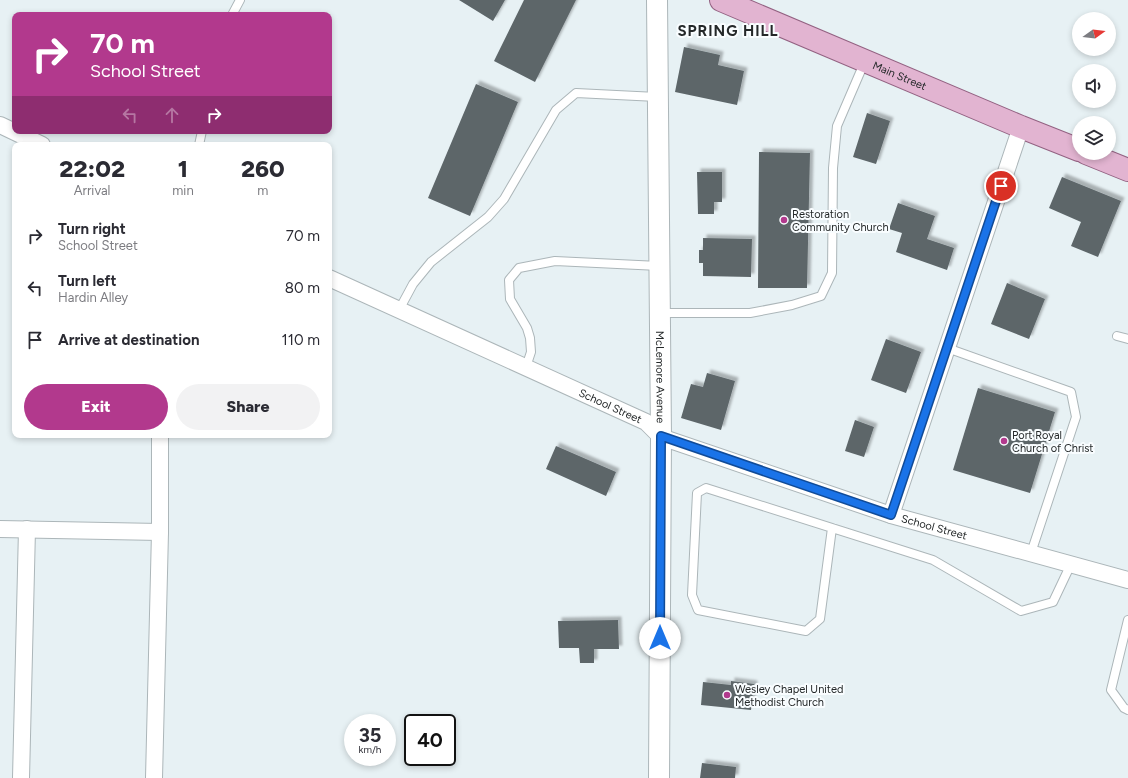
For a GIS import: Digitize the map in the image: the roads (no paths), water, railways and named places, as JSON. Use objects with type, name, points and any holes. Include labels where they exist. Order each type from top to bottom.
[{"type":"main road","name":"Main Street","points":[[721,0],[1072,147]]},
{"type":"main road","points":[[1103,160],[1128,170]]},
{"type":"street","name":"McLemore Avenue","points":[[657,0],[661,436],[659,778]]},
{"type":"street","points":[[0,125],[12,131]]},
{"type":"street","points":[[891,515],[1021,127]]},
{"type":"street","points":[[19,134],[36,142]]},
{"type":"street","name":"School Street","points":[[332,279],[646,422],[661,436],[891,515],[1128,580]]},
{"type":"street","points":[[154,778],[160,532],[160,438]]},
{"type":"street","points":[[0,529],[160,532]]},
{"type":"street","points":[[21,778],[27,529]]},
{"type":"lane","points":[[234,12],[240,0]]},
{"type":"lane","points":[[660,313],[750,313],[792,305],[820,296],[832,273],[833,168],[837,126],[865,61]]},
{"type":"lane","points":[[399,310],[414,284],[431,262],[488,217],[504,199],[556,110],[576,93],[658,97]]},
{"type":"lane","points":[[526,367],[531,352],[530,338],[510,299],[509,280],[519,268],[555,261],[659,266]]},
{"type":"lane","points":[[1116,336],[1128,339]]},
{"type":"lane","points":[[947,348],[1071,392],[1076,417],[1031,553]]},
{"type":"lane","points":[[832,528],[820,619],[806,631],[698,610],[692,595],[697,493],[706,488],[933,560],[1021,611],[1054,602],[1071,564]]},
{"type":"lane","points":[[1128,620],[1111,690],[1124,708],[1128,710]]},
{"type":"place","name":"Restoration Community Church","points":[[784,220]]},
{"type":"place","name":"Port Royal Church of Christ","points":[[1004,441]]},
{"type":"place","name":"Wesley Chapel United Methodist Church","points":[[727,695]]},
{"type":"district","name":"SPRING HILL","points":[[728,31]]}]
